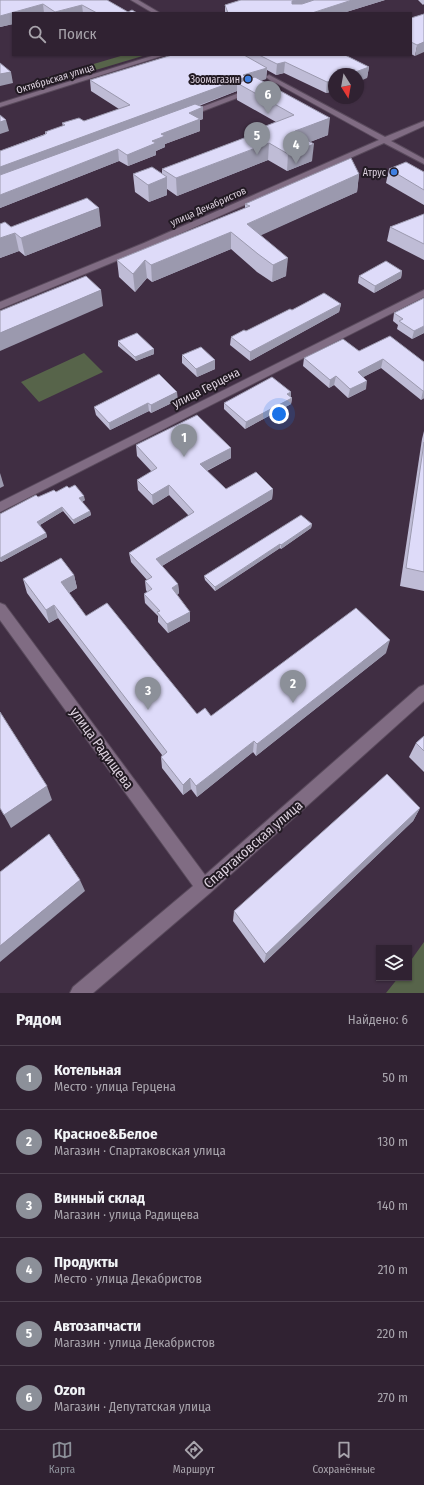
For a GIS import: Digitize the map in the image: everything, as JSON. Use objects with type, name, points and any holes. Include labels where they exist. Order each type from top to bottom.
[{"type":"street","points":[[134,0],[155,12]]},
{"type":"street","name":"Октябрьская улица","points":[[0,105],[159,56]]},
{"type":"street","points":[[265,75],[424,162]]},
{"type":"street","points":[[177,118],[276,81]]},
{"type":"street","name":"улица Декабристов","points":[[0,306],[155,242],[424,123]]},
{"type":"street","name":"улица Герцена","points":[[0,507],[424,293]]},
{"type":"street","name":"улица Радищева","points":[[0,609],[204,887]]},
{"type":"street","name":"Спартаковская улица","points":[[79,993],[204,887],[424,692]]},
{"type":"green space","points":[[121,56],[143,56],[32,89],[26,84]]},
{"type":"green space","points":[[84,353],[103,372],[39,402],[21,382]]},
{"type":"green space","points":[[424,942],[424,993],[386,993],[396,981],[412,981],[412,959]]},
{"type":"building","points":[[0,0],[107,0],[128,12],[95,12],[82,5],[55,12],[43,4],[0,16]]},
{"type":"building","points":[[241,0],[296,0],[292,1],[292,4],[302,4],[314,0],[352,0],[315,12],[228,12],[225,5]]},
{"type":"building","points":[[424,14],[424,42],[417,45],[412,42],[412,18]]},
{"type":"building","points":[[169,56],[246,56],[267,68],[243,75],[246,77],[0,167],[0,151],[44,135],[47,133],[45,132],[65,125],[62,123],[79,118],[84,121],[130,105],[90,80]]},
{"type":"building","points":[[261,56],[347,56],[369,67],[364,69],[328,68],[327,82],[285,62],[277,64]]},
{"type":"building","points":[[0,63],[11,72],[0,74]]},
{"type":"building","points":[[255,77],[330,118],[295,131],[294,133],[314,144],[288,154],[269,143],[176,178],[162,169],[260,132],[258,129],[294,115],[237,83]]},
{"type":"building","points":[[195,104],[203,107],[189,113],[200,119],[161,134],[165,136],[152,141],[156,143],[127,155],[118,149],[0,195],[0,175]]},
{"type":"building","points":[[0,115],[6,120],[0,122]]},
{"type":"building","points":[[351,158],[359,174],[247,224],[288,258],[273,265],[231,232],[151,265],[145,260],[133,274],[117,260],[250,206],[245,204]]},
{"type":"building","points":[[406,162],[424,172],[424,190],[389,169]]},
{"type":"building","points":[[152,167],[167,177],[148,185],[133,174]]},
{"type":"building","points":[[87,198],[99,208],[21,238],[15,233],[0,238],[0,224],[5,222],[11,227]]},
{"type":"building","points":[[424,214],[424,244],[390,227]]},
{"type":"building","points":[[386,261],[402,271],[375,286],[359,276]]},
{"type":"building","points":[[86,276],[101,290],[0,333],[0,311]]},
{"type":"building","points":[[324,293],[341,304],[250,352],[231,337],[290,309],[292,310]]},
{"type":"building","points":[[424,298],[424,326],[414,331],[399,321],[403,319],[394,313]]},
{"type":"building","points":[[137,333],[154,349],[135,357],[118,341]]},
{"type":"building","points":[[390,336],[424,362],[424,391],[383,359],[358,372],[367,381],[350,389],[336,376],[330,380],[304,358],[343,339],[359,351]]},
{"type":"building","points":[[201,347],[215,360],[196,369],[182,355]]},
{"type":"building","points":[[159,374],[177,392],[151,405],[148,403],[109,423],[94,407]]},
{"type":"building","points":[[272,377],[291,392],[287,394],[292,398],[246,422],[224,403]]},
{"type":"building","points":[[197,415],[231,448],[200,464],[226,489],[256,472],[273,489],[156,559],[178,584],[172,588],[190,612],[167,624],[157,612],[160,611],[144,594],[152,589],[145,581],[152,577],[129,553],[194,512],[169,485],[152,495],[137,480],[157,468],[136,445]]},
{"type":"building","points":[[424,442],[424,572],[406,568]]},
{"type":"building","points":[[75,485],[84,496],[79,498],[90,511],[73,520],[62,507],[37,522],[46,533],[0,558],[0,514],[36,495],[38,497],[54,490],[56,492],[67,486],[69,488]]},
{"type":"building","points":[[301,515],[312,524],[215,587],[204,576]]},
{"type":"building","points":[[61,558],[74,575],[61,582],[86,616],[107,603],[197,714],[205,708],[211,716],[356,608],[390,640],[257,744],[254,741],[196,786],[190,778],[183,785],[161,757],[167,752],[54,605],[46,610],[23,579]]},
{"type":"building","points":[[0,712],[47,786],[4,815],[0,808]]},
{"type":"building","points":[[424,736],[424,751],[416,743]]},
{"type":"building","points":[[387,774],[420,808],[266,954],[234,911]]},
{"type":"building","points":[[49,834],[80,880],[0,946],[0,872]]},
{"type":"place","name":"Зоомагазин","points":[[248,79]]},
{"type":"place","name":"Ozon","points":[[268,114]]},
{"type":"place","name":"Автозапчасти","points":[[257,155]]},
{"type":"place","name":"Продукты","points":[[296,164]]},
{"type":"place","name":"Атрус","points":[[394,172]]},
{"type":"place","name":"Котельная","points":[[184,457]]},
{"type":"place","name":"Красное&Белое","points":[[293,703]]},
{"type":"place","name":"Винный склад","points":[[148,710]]}]
